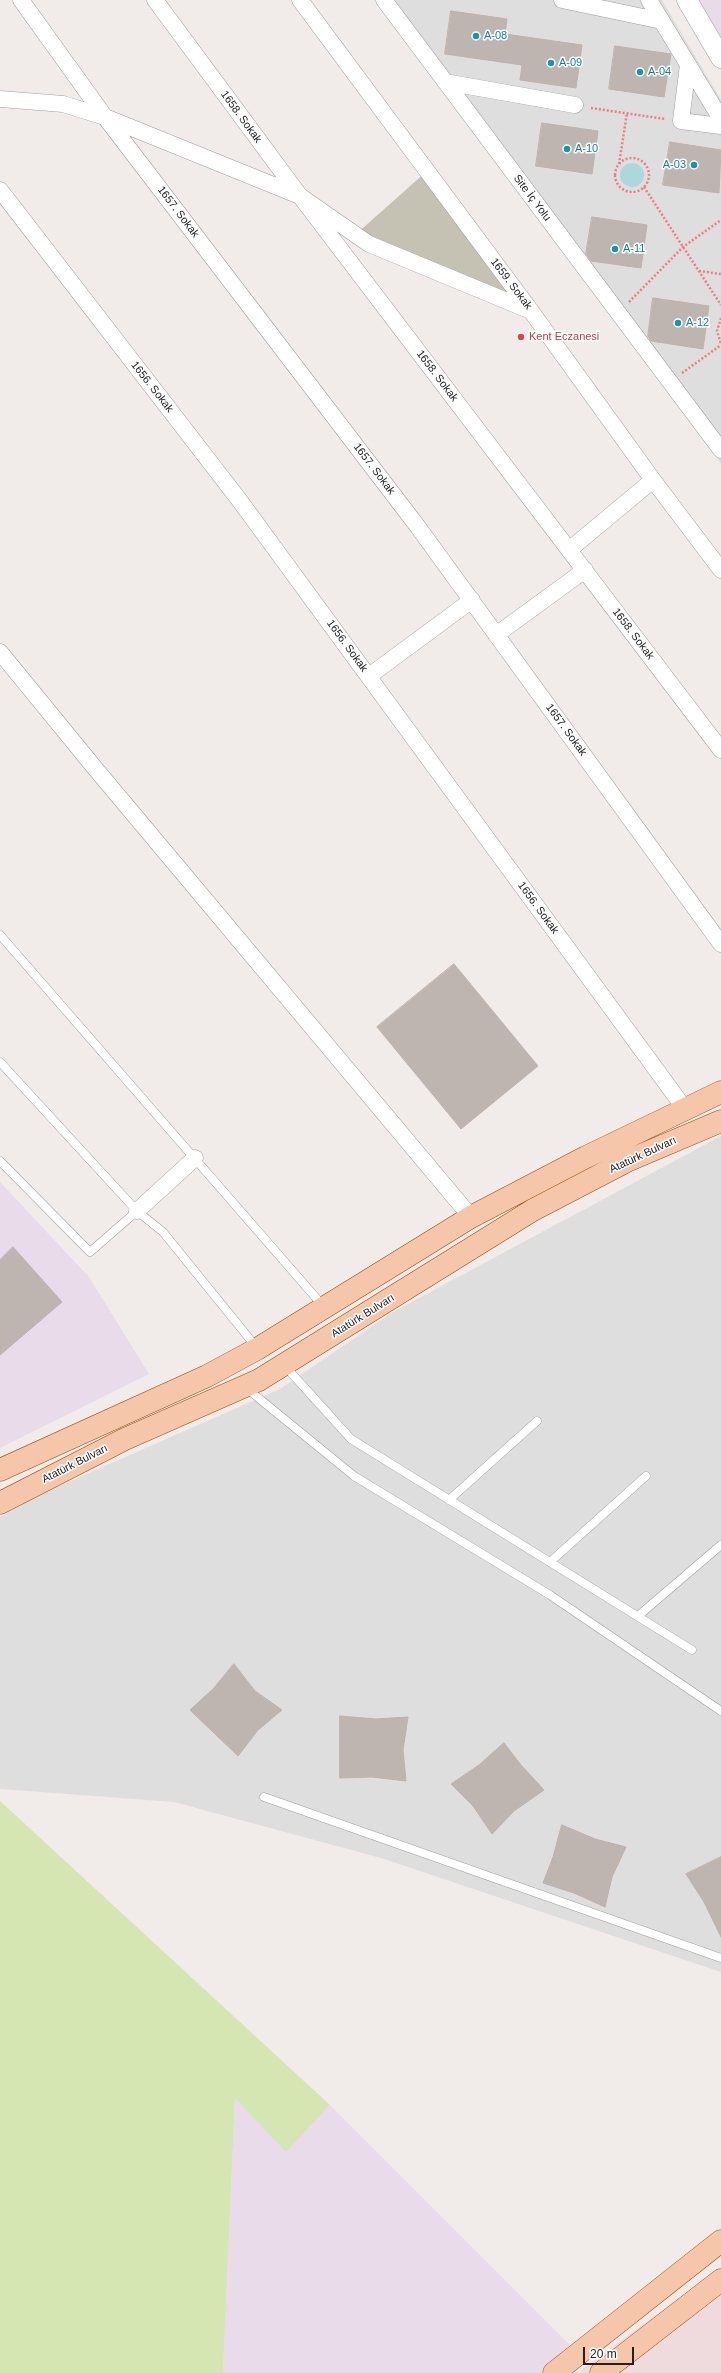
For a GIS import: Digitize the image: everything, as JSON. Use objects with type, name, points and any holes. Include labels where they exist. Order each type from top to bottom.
[{"type":"main road","name":"Atatürk Bulvarı","points":[[0,1470],[207,1376],[257,1349],[471,1217],[586,1157],[721,1092]]},
{"type":"main road","name":"Atatürk Bulvarı","points":[[0,1503],[125,1439],[245,1387],[278,1369],[533,1210],[627,1161],[721,1121]]},
{"type":"main road","points":[[257,1349],[278,1369]]},
{"type":"main road","points":[[554,2373],[721,2241]]},
{"type":"main road","points":[[601,2373],[721,2280]]},
{"type":"street","name":"1657. Sokak","points":[[21,0],[105,117],[418,527],[721,944]]},
{"type":"street","name":"1658. Sokak","points":[[155,0],[300,196],[721,750]]},
{"type":"street","name":"1659. Sokak","points":[[300,0],[531,311],[653,480],[721,570]]},
{"type":"street","name":"Site İç Yolu","points":[[384,0],[721,450]]},
{"type":"street","points":[[562,0],[662,21]]},
{"type":"street","points":[[650,0],[721,119]]},
{"type":"street","points":[[687,0],[721,58]]},
{"type":"street","points":[[688,64],[681,121],[721,126]]},
{"type":"street","points":[[445,82],[575,105]]},
{"type":"street","points":[[0,99],[63,104],[105,117],[300,196],[369,244],[531,311]]},
{"type":"street","name":"1656. Sokak","points":[[1,194],[240,501],[685,1109]]},
{"type":"street","points":[[569,550],[653,480]]},
{"type":"street","points":[[496,635],[585,570]]},
{"type":"street","points":[[369,676],[472,600]]},
{"type":"street","points":[[0,652],[94,767],[471,1217]]},
{"type":"street","points":[[137,1211],[195,1158]]},
{"type":"lane","points":[[0,935],[325,1307]]},
{"type":"lane","points":[[0,1062],[137,1211],[163,1232],[257,1349]]},
{"type":"lane","points":[[0,1161],[90,1252],[137,1211]]},
{"type":"lane","points":[[278,1369],[351,1439],[692,1650]]},
{"type":"lane","points":[[245,1387],[354,1476],[550,1595],[721,1711]]},
{"type":"lane","points":[[449,1500],[538,1421]]},
{"type":"lane","points":[[550,1562],[646,1476]]},
{"type":"lane","points":[[638,1616],[721,1545]]},
{"type":"lane","points":[[264,1796],[721,1958]]},
{"type":"path","points":[[575,105],[681,121]]},
{"type":"path","points":[[618,164],[633,158],[643,162],[649,171],[649,177],[644,187],[639,190],[628,192],[618,186],[615,175],[627,113]]},
{"type":"path","points":[[644,187],[721,305]]},
{"type":"path","points":[[618,313],[683,247],[721,220]]},
{"type":"path","points":[[699,271],[721,274]]},
{"type":"path","points":[[670,381],[721,344],[717,331],[721,318]]},
{"type":"shaded area","points":[[377,0],[662,0],[721,100],[721,464]]},
{"type":"shaded area","points":[[687,0],[721,0],[721,58]]},
{"type":"shaded area","points":[[427,171],[531,311],[355,235]]},
{"type":"shaded area","points":[[721,1136],[721,1972],[381,1858],[174,1802],[0,1789],[0,1517],[41,1494],[280,1389],[393,1312]]},
{"type":"shaded area","points":[[0,1182],[89,1277],[149,1374],[0,1448]]},
{"type":"shaded area","points":[[235,2097],[286,2151],[330,2105],[579,2354],[554,2373],[223,2373]]},
{"type":"shaded area","points":[[721,2268],[721,2373],[578,2373],[586,2366]]},
{"type":"green space","points":[[0,1801],[330,2105],[286,2152],[235,2098],[223,2373],[0,2373]]},
{"type":"water","points":[[632,163],[640,167],[644,175],[640,183],[632,187],[624,183],[620,175],[624,167]]},
{"type":"building","points":[[451,11],[507,19],[505,34],[582,45],[576,88],[520,80],[522,65],[445,54]]},
{"type":"building","name":"A-04","points":[[615,46],[671,54],[664,97],[609,89]]},
{"type":"building","name":"A-10","points":[[542,123],[598,131],[592,174],[536,166]]},
{"type":"building","name":"A-03","points":[[670,142],[721,150],[719,193],[663,185]]},
{"type":"building","name":"A-11","points":[[592,217],[647,225],[641,268],[591,261],[586,254]]},
{"type":"building","name":"A-12","points":[[653,298],[709,306],[703,349],[651,341],[648,336]]},
{"type":"building","points":[[454,964],[538,1066],[461,1129],[377,1027]]},
{"type":"building","points":[[13,1247],[62,1302],[0,1355],[0,1260]]},
{"type":"building","points":[[234,1664],[255,1691],[282,1710],[258,1730],[238,1756],[190,1710],[213,1689]]},
{"type":"building","points":[[340,1716],[376,1719],[408,1717],[403,1750],[406,1781],[372,1777],[340,1778]]},
{"type":"building","points":[[504,1743],[521,1765],[544,1790],[514,1811],[492,1834],[473,1806],[451,1784],[479,1765]]},
{"type":"building","points":[[562,1825],[595,1839],[626,1847],[612,1877],[605,1907],[574,1893],[543,1883],[553,1857]]},
{"type":"building","points":[[721,1857],[721,1937],[704,1902],[686,1874]]},
{"type":"place","name":"A-08","points":[[476,36]]},
{"type":"place","name":"A-09","points":[[551,63]]},
{"type":"place","name":"A-04","points":[[640,72]]},
{"type":"place","name":"A-10","points":[[567,149]]},
{"type":"place","name":"A-03","points":[[694,165]]},
{"type":"place","name":"A-11","points":[[615,249]]},
{"type":"place","name":"A-12","points":[[678,323]]},
{"type":"place","name":"Kent Eczanesi","points":[[521,337]]}]
